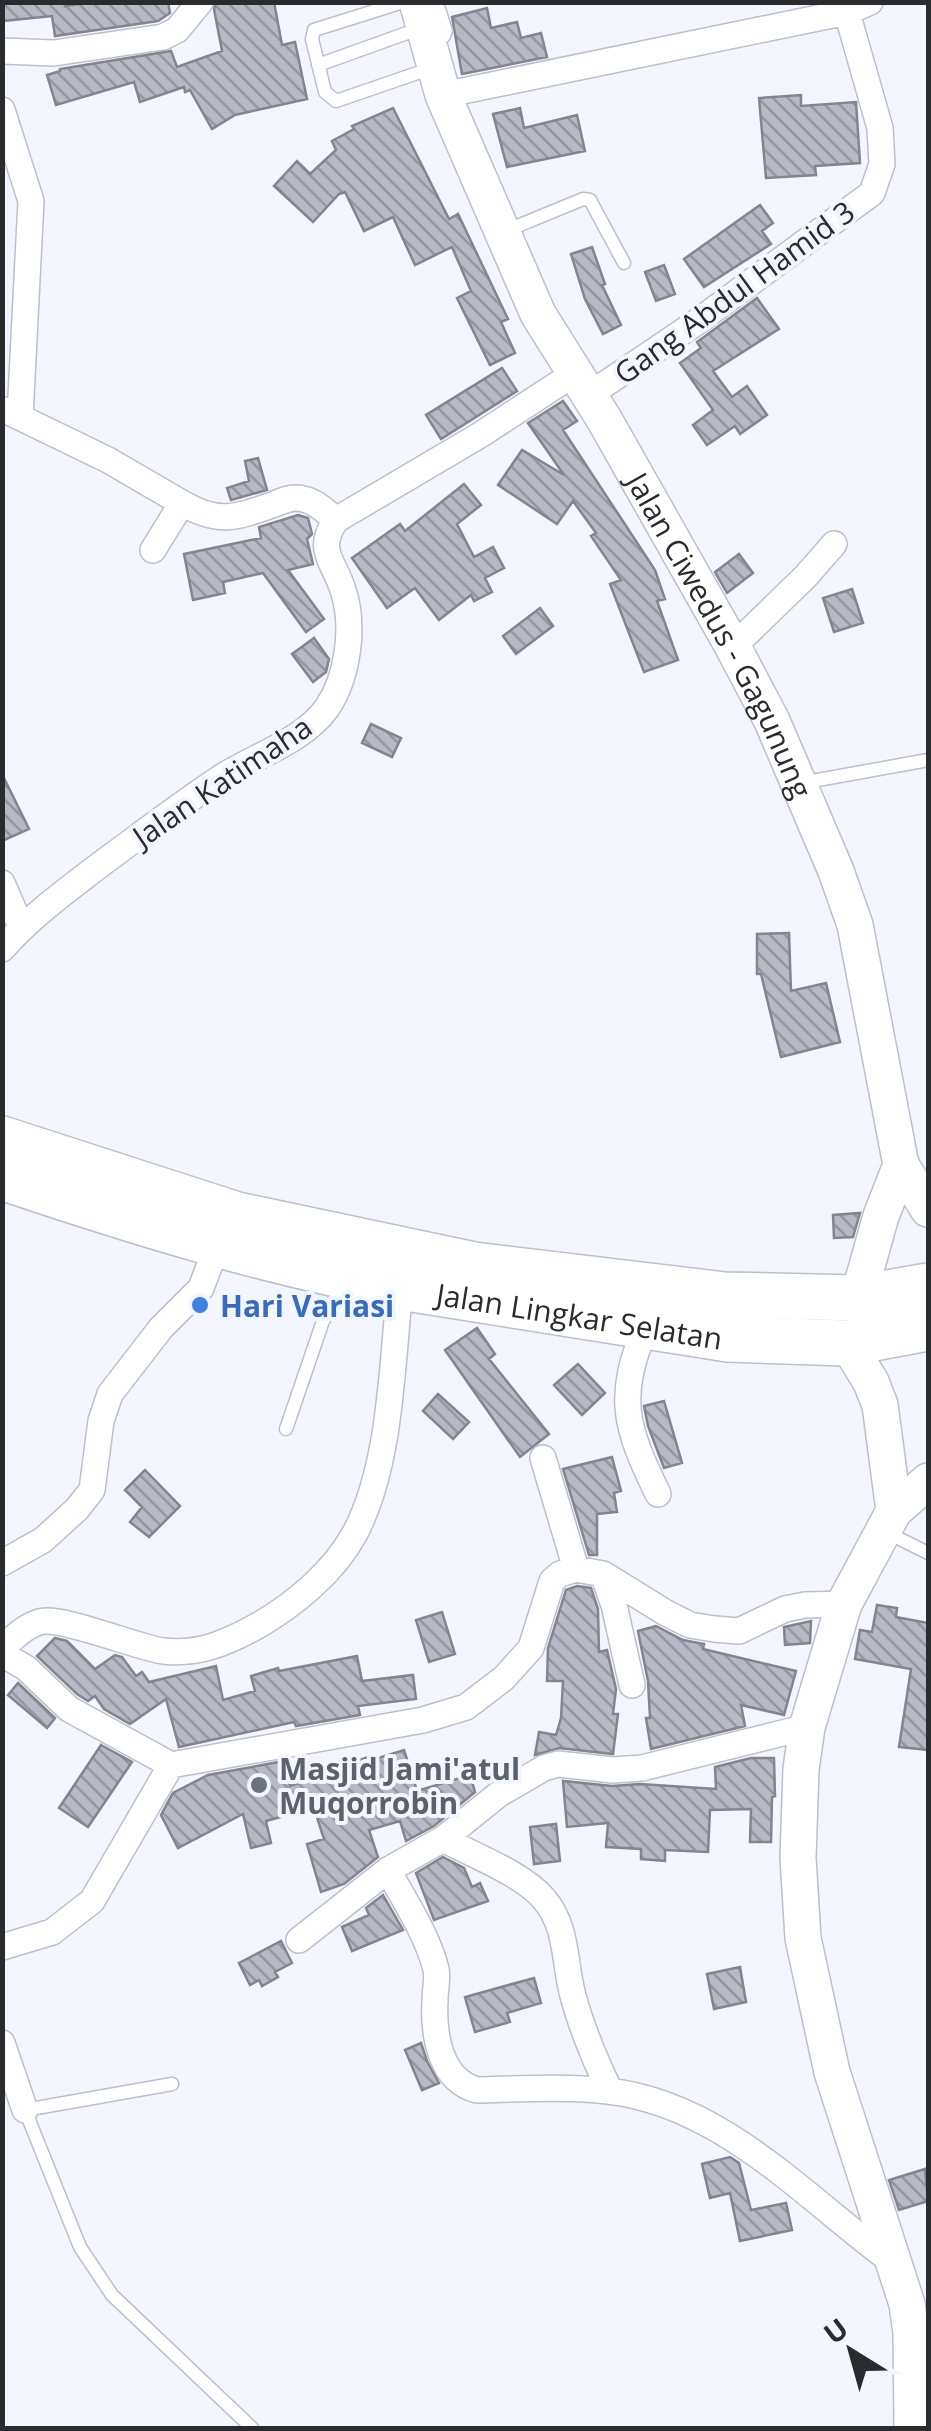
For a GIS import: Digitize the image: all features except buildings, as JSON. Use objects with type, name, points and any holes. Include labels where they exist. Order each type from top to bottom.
[{"type":"highway","name":"Jalan Lingkar Selatan","points":[[18,1163],[87,1184],[237,1215],[354,1260],[400,1288],[728,1340],[847,1343],[928,1328]]},
{"type":"highway","name":"Jalan Lingkar Selatan","points":[[87,1184],[218,1244],[354,1260],[474,1265],[725,1295],[858,1298],[928,1286]]},
{"type":"street","points":[[2,51],[54,54],[163,37],[177,30],[200,2]]},
{"type":"street","points":[[424,35],[854,6]]},
{"type":"street","name":"Gang Abdul Hamid 3","points":[[582,384],[696,322],[872,193],[882,164],[880,128],[854,6]]},
{"type":"street","name":"Jalan Ciwedus - Gagunung","points":[[424,35],[500,232],[538,314],[733,646],[772,721],[855,925],[901,1165]]},
{"type":"street","points":[[2,110],[30,201],[11,412],[108,460],[202,514],[241,516],[292,498],[305,499],[336,520],[480,435],[582,384]]},
{"type":"street","points":[[154,550],[182,502]]},
{"type":"street","name":"Jalan Katimaha","points":[[2,949],[21,927],[160,820],[256,756],[307,728],[326,710],[340,684],[347,653],[344,591],[326,550],[326,534],[336,520]]},
{"type":"street","points":[[733,646],[834,544]]},
{"type":"street","points":[[2,883],[21,927]]},
{"type":"street","points":[[901,1165],[928,1208]]},
{"type":"street","points":[[858,1298],[881,1216],[901,1165]]},
{"type":"street","points":[[2,1563],[44,1540],[92,1490],[101,1421],[110,1394],[160,1328],[201,1288],[218,1244]]},
{"type":"street","points":[[400,1288],[385,1424],[373,1484],[354,1534],[326,1573],[280,1613],[219,1647],[167,1652],[58,1621],[41,1620],[20,1631],[2,1651],[69,1709],[171,1765],[423,1720],[466,1707],[504,1678],[531,1648],[552,1582],[560,1574],[576,1569],[603,1574],[642,1601],[701,1628],[739,1630],[805,1604],[844,1604]]},
{"type":"street","points":[[646,1326],[628,1380],[628,1408],[636,1448],[658,1494]]},
{"type":"street","points":[[847,1343],[872,1382],[880,1405],[889,1521]]},
{"type":"street","points":[[543,1458],[576,1569]]},
{"type":"street","points":[[912,2428],[911,2333],[894,2263],[832,2072],[803,1938],[798,1858],[801,1769],[808,1727],[844,1604],[889,1521],[928,1481]]},
{"type":"street","points":[[603,1574],[632,1685]]},
{"type":"street","points":[[300,1940],[388,1870],[444,1839],[513,1785],[558,1764],[613,1770],[642,1768],[808,1727]]},
{"type":"street","points":[[2,1947],[52,1932],[92,1901],[171,1765]]},
{"type":"street","points":[[444,1839],[521,1881],[544,1899],[560,1925],[581,2024],[610,2091]]},
{"type":"street","points":[[388,1870],[428,1944],[437,1974],[437,2037],[448,2072],[459,2085],[477,2090],[610,2091],[673,2108],[753,2150],[845,2228],[894,2263]]},
{"type":"street","points":[[2,2043],[25,2110]]},
{"type":"lane","points":[[314,30],[424,35],[336,101],[325,92],[312,39],[314,30]]},
{"type":"lane","points":[[318,64],[424,35]]},
{"type":"lane","points":[[500,232],[583,199],[590,200],[624,263]]},
{"type":"lane","points":[[798,783],[928,760]]},
{"type":"lane","points":[[286,1429],[323,1321],[354,1260]]},
{"type":"lane","points":[[889,1521],[928,1553]]},
{"type":"lane","points":[[172,2084],[25,2110],[80,2247],[112,2295],[252,2428]]},
{"type":"place","name":"Hari Variasi","points":[[200,1305]]},
{"type":"place","name":"Masjid Jami'atul Muqorrobin","points":[[259,1785]]}]
